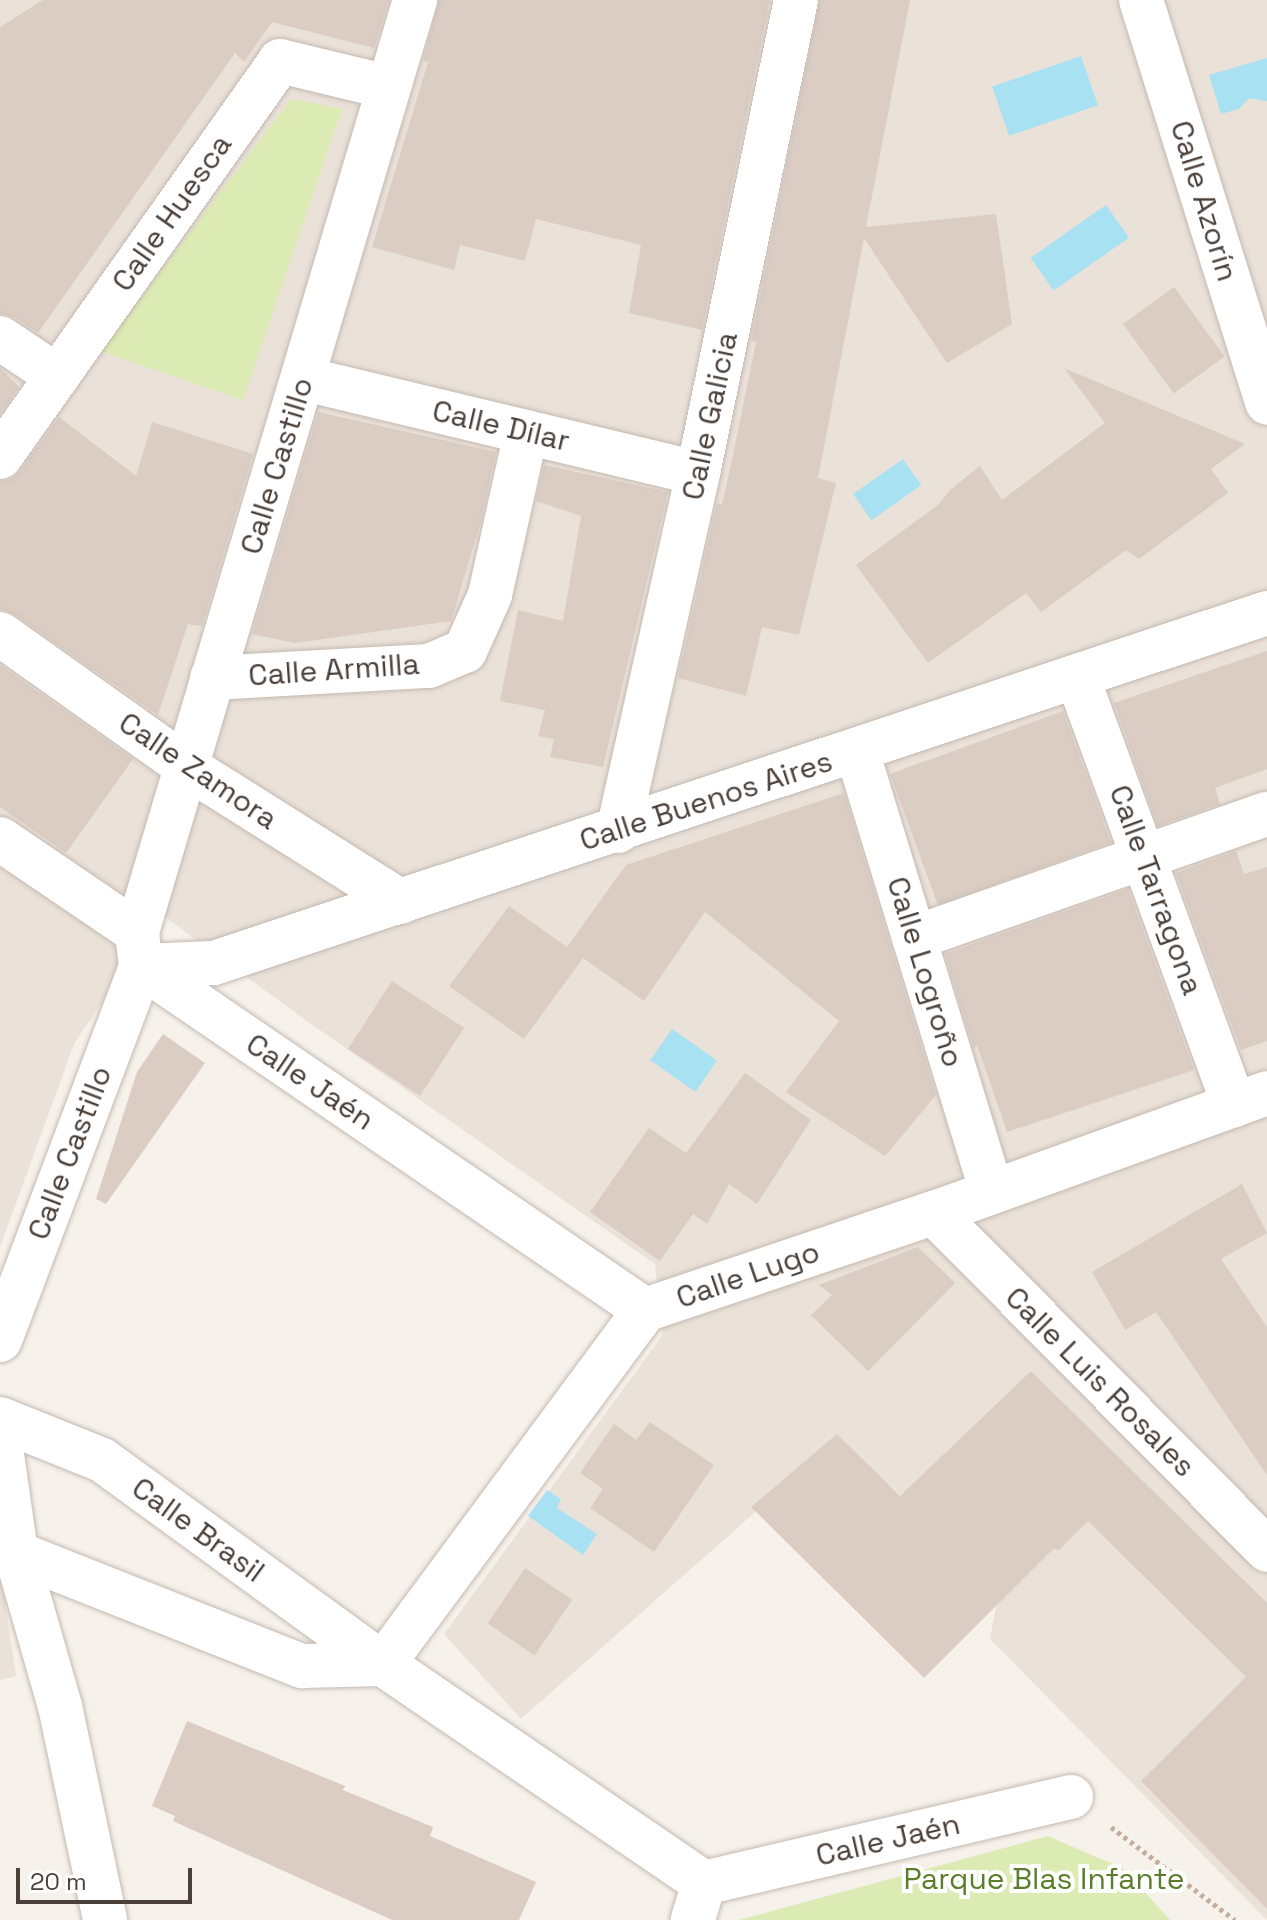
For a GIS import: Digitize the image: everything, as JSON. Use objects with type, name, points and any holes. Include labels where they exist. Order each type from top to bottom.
[{"type":"street","name":"Calle Castillo","points":[[0,1340],[139,949],[212,678],[305,379],[415,0]]},
{"type":"street","name":"Calle Galicia","points":[[618,831],[698,473],[796,0]]},
{"type":"street","name":"Calle Azorín","points":[[1141,0],[1267,403]]},
{"type":"street","name":"Calle Huesca","points":[[0,457],[280,61],[388,87]]},
{"type":"street","points":[[0,338],[57,376]]},
{"type":"street","name":"Calle Dílar","points":[[305,379],[698,473]]},
{"type":"street","name":"Calle Armilla","points":[[212,678],[429,666],[465,651],[490,595],[526,432]]},
{"type":"street","name":"Calle Buenos Aires","points":[[139,949],[214,963],[1267,613]]},
{"type":"street","name":"Calle Zamora","points":[[0,634],[187,767],[401,902]]},
{"type":"street","name":"Calle Tarragona","points":[[1077,676],[1145,857],[1250,1099]]},
{"type":"street","name":"Calle Logroño","points":[[857,751],[992,1192]]},
{"type":"street","points":[[914,938],[1267,814]]},
{"type":"street","name":"Calle Jaén","points":[[0,839],[139,949],[645,1310]]},
{"type":"street","name":"Calle Lugo","points":[[383,1664],[645,1310],[934,1213],[1250,1099]]},
{"type":"street","name":"Calle Luis Rosales","points":[[934,1213],[1267,1550]]},
{"type":"street","name":"Calle Brasil","points":[[0,1419],[102,1460],[383,1664],[699,1901]]},
{"type":"street","points":[[0,1440],[16,1553],[60,1706],[105,1920]]},
{"type":"street","points":[[16,1553],[302,1666],[383,1664]]},
{"type":"street","name":"Calle Jaén","points":[[699,1901],[1071,1797]]},
{"type":"path","points":[[1071,1797],[1235,1920]]},
{"type":"shaded area","points":[[0,0],[1267,0],[1267,1920],[990,1639],[1000,1585],[838,1439],[521,1719],[444,1634],[662,1336],[655,1264],[304,1019],[161,914],[74,1044],[0,1247]]},
{"type":"shaded area","points":[[0,1570],[16,1676],[0,1680]]},
{"type":"green space","points":[[291,99],[342,109],[243,400],[100,351]]},
{"type":"green space","name":"Parque Blas Infante","points":[[1048,1836],[1124,1869],[1170,1920],[739,1920]]},
{"type":"water","points":[[1081,56],[1098,105],[1009,136],[992,87]]},
{"type":"water","points":[[1267,58],[1267,101],[1249,98],[1239,109],[1221,114],[1209,75]]},
{"type":"water","points":[[1106,205],[1129,238],[1054,291],[1031,258]]},
{"type":"water","points":[[903,459],[921,485],[871,520],[853,494]]},
{"type":"water","points":[[672,1029],[717,1061],[695,1092],[650,1060]]},
{"type":"water","points":[[547,1490],[561,1499],[557,1508],[597,1534],[583,1555],[528,1516]]},
{"type":"building","points":[[43,0],[389,0],[374,48],[272,22],[244,62],[235,53],[38,333],[14,317],[0,313],[0,27]]},
{"type":"building","points":[[439,0],[770,0],[702,330],[629,313],[641,245],[536,219],[525,261],[460,245],[454,270],[372,247],[428,62],[423,61]]},
{"type":"building","points":[[820,0],[910,0],[866,227],[996,214],[1012,324],[947,363],[864,238],[818,478],[836,483],[799,635],[762,627],[746,696],[678,678],[717,503],[722,504],[732,460],[756,342],[751,341]]},
{"type":"building","points":[[1174,287],[1225,357],[1174,394],[1123,324]]},
{"type":"building","points":[[0,368],[19,387],[0,414]]},
{"type":"building","points":[[1064,368],[1245,444],[1211,469],[1228,493],[1139,559],[1126,550],[1041,612],[1026,593],[928,663],[856,565],[938,505],[950,490],[980,466],[1002,500],[1105,423]]},
{"type":"building","points":[[318,412],[496,452],[481,521],[451,621],[295,643],[252,634]]},
{"type":"building","points":[[59,417],[136,476],[152,422],[253,454],[202,626],[188,624],[158,715],[14,614],[0,609],[0,482],[11,479],[20,471]]},
{"type":"building","points":[[544,465],[668,492],[603,767],[550,757],[554,739],[538,736],[545,710],[500,701],[518,610],[563,621],[581,516],[536,501]]},
{"type":"building","points":[[1267,651],[1267,769],[1215,788],[1220,804],[1158,826],[1114,703]]},
{"type":"building","points":[[0,665],[133,759],[66,853],[0,807]]},
{"type":"building","points":[[1063,711],[1111,843],[938,905],[890,774]]},
{"type":"building","points":[[844,793],[936,1095],[885,1156],[786,1092],[839,1021],[705,912],[644,1001],[583,958],[524,1039],[449,986],[509,906],[567,947],[626,865]]},
{"type":"building","points":[[1236,851],[1244,874],[1267,867],[1267,1041],[1241,1050],[1176,873]]},
{"type":"building","points":[[1128,889],[1194,1070],[1007,1132],[977,1045],[974,1049],[945,954]]},
{"type":"building","points":[[392,981],[464,1028],[420,1096],[348,1049]]},
{"type":"building","points":[[163,1034],[205,1063],[106,1204],[96,1199],[137,1072]]},
{"type":"building","points":[[745,1073],[811,1120],[757,1204],[729,1184],[707,1224],[693,1214],[660,1261],[590,1212],[649,1128],[686,1153]]},
{"type":"building","points":[[1242,1184],[1267,1233],[1221,1259],[1267,1327],[1267,1475],[1156,1312],[1125,1330],[1092,1272]]},
{"type":"building","points":[[918,1247],[955,1283],[868,1371],[811,1315],[832,1295],[819,1285]]},
{"type":"building","points":[[1031,1371],[1267,1603],[1267,1909],[1141,1781],[1246,1677],[1088,1521],[1058,1551],[1054,1548],[924,1678],[751,1507],[837,1434],[900,1496]]},
{"type":"building","points":[[650,1422],[714,1465],[654,1552],[590,1508],[603,1489],[580,1473],[614,1424],[636,1440]]},
{"type":"building","points":[[525,1568],[572,1600],[535,1655],[488,1624]]},
{"type":"building","points":[[187,1721],[345,1786],[343,1790],[433,1827],[430,1836],[536,1882],[519,1920],[392,1920],[173,1821],[175,1816],[152,1806]]}]
